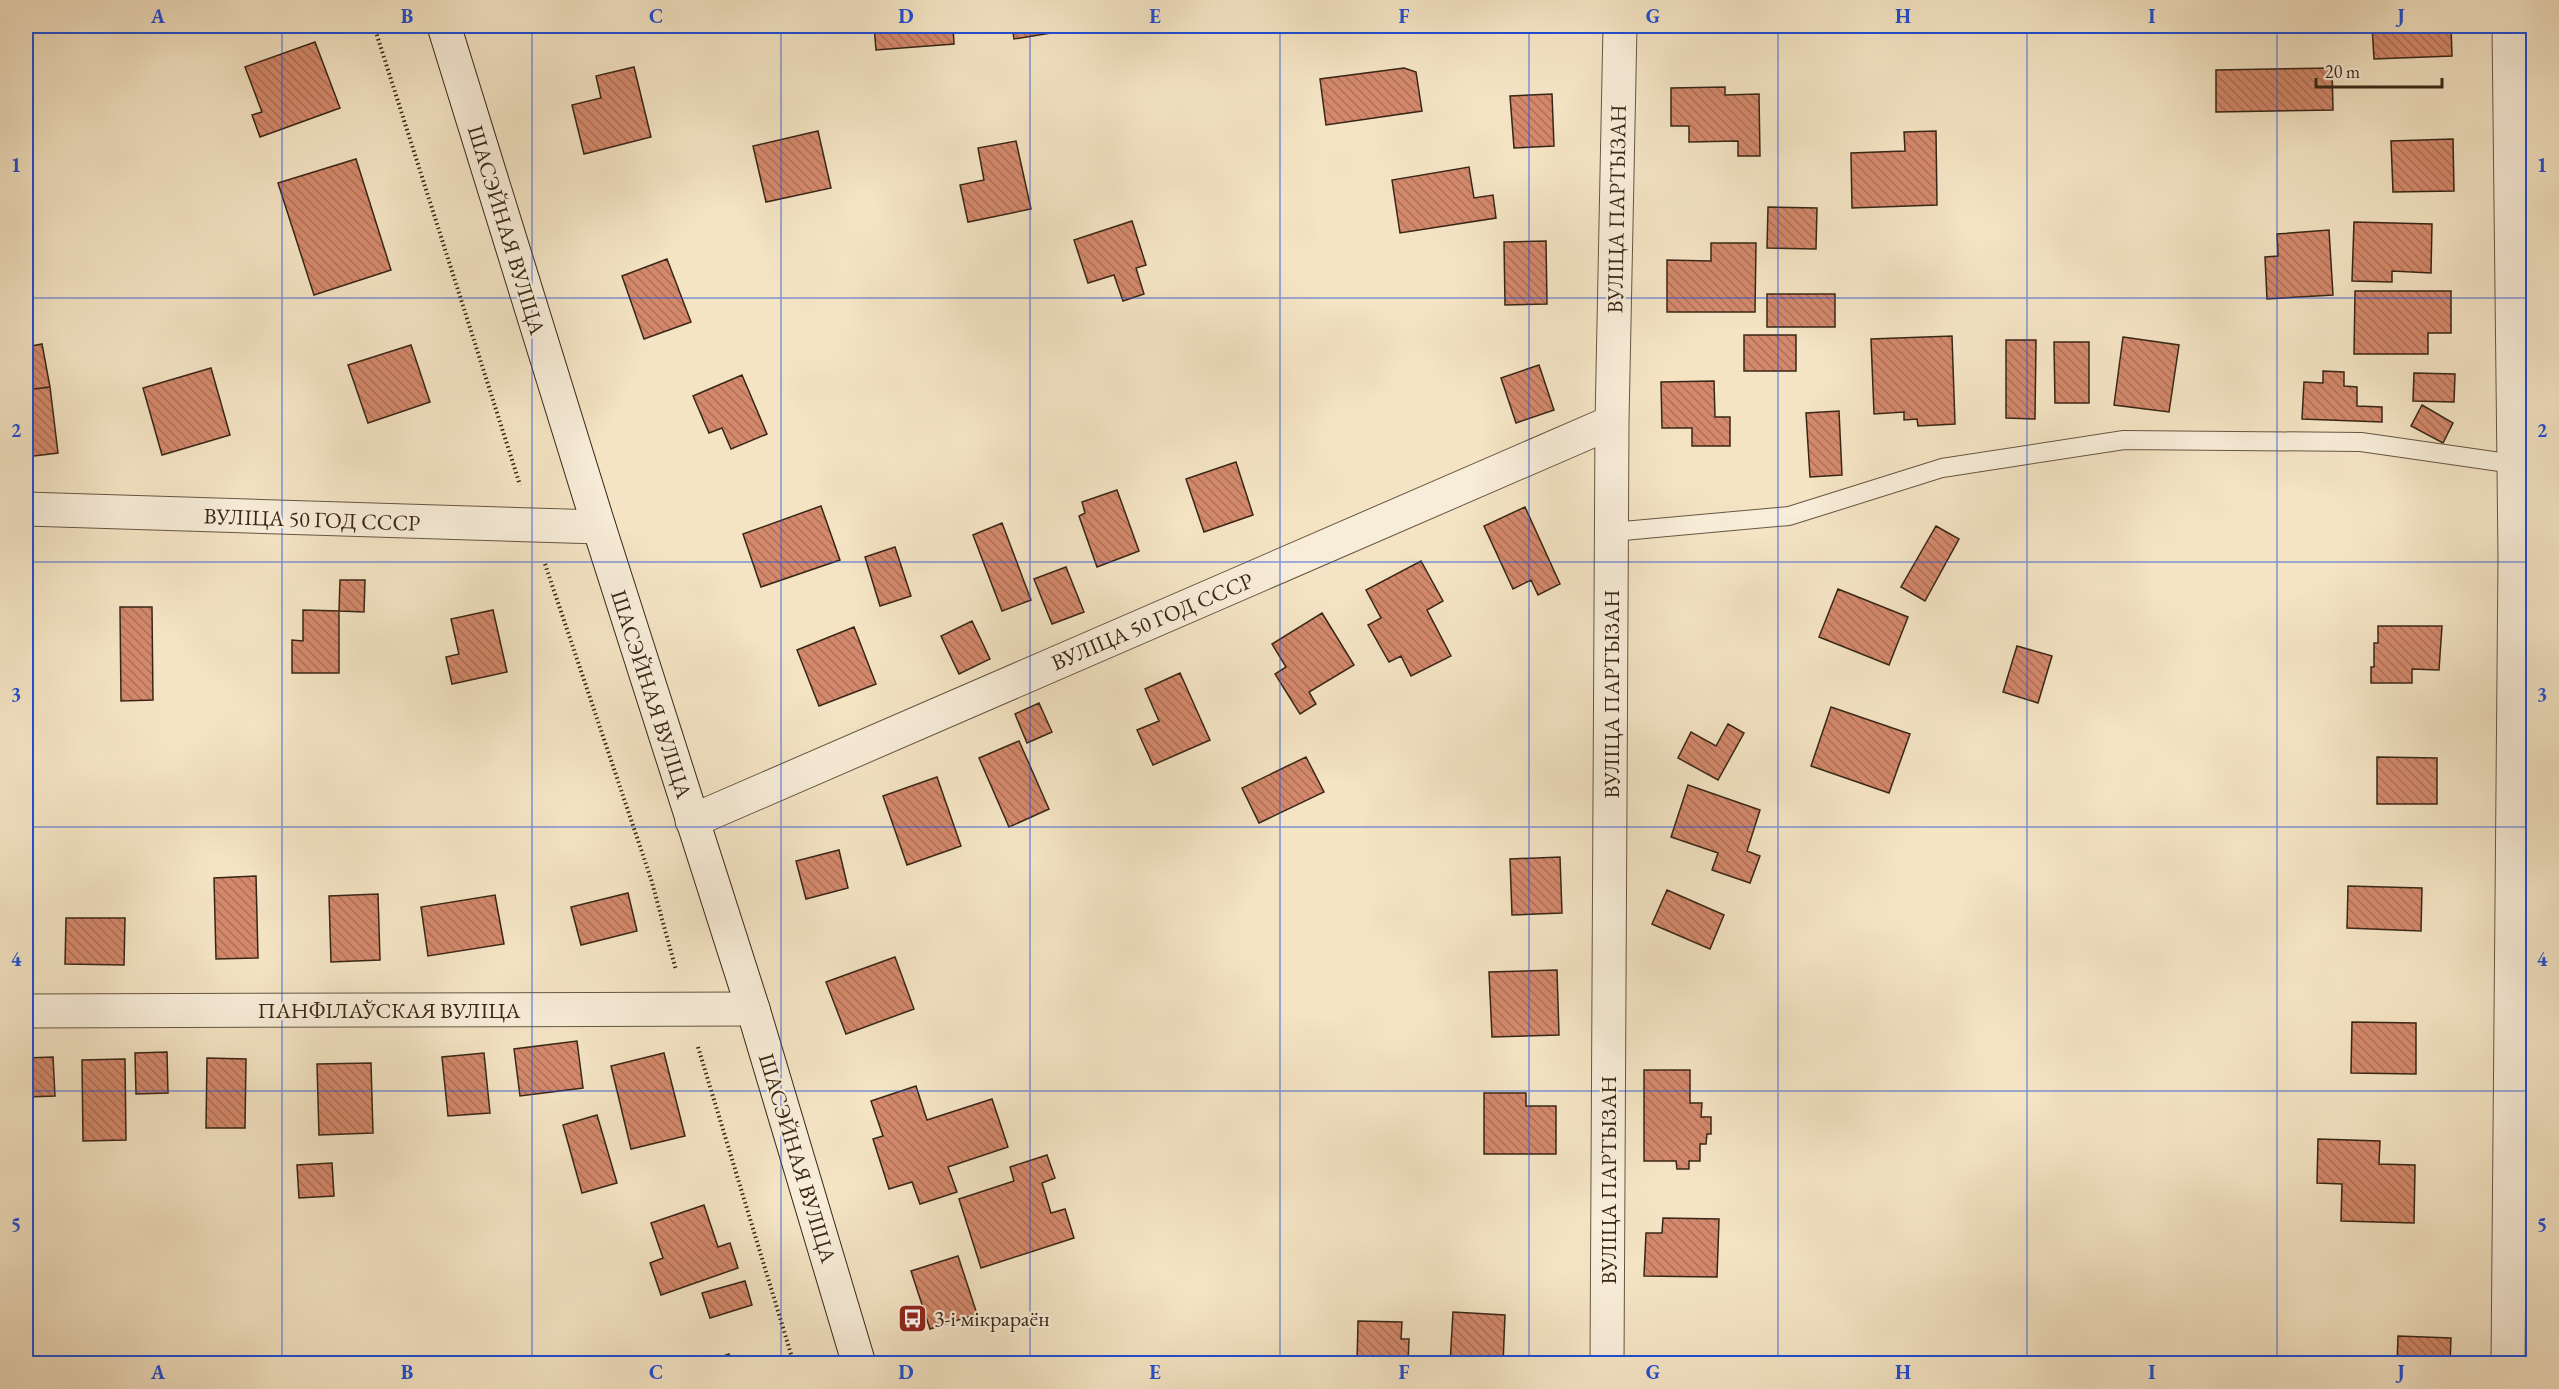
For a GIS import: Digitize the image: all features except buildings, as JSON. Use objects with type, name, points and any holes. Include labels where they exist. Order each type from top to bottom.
[{"type":"street","name":"ШАСЭЙНАЯ ВУЛІЦА","points":[[444,26],[599,527],[753,1009],[859,1364]]},
{"type":"street","name":"ВУЛІЦА ПАРТЫЗАН","points":[[1607,1364],[1612,422],[1620,26]]},
{"type":"street","points":[[2508,1364],[2524,558],[2514,464],[2509,26]]},
{"type":"street","name":"ВУЛІЦА 50 ГОД СССР","points":[[692,821],[1612,422]]},
{"type":"street","name":"ВУЛІЦА 50 ГОД СССР","points":[[26,509],[599,527]]},
{"type":"street","name":"ПАНФІЛАЎСКАЯ ВУЛІЦА","points":[[26,1011],[753,1009]]},
{"type":"lane","points":[[1612,532],[1789,516],[1942,468],[2124,440],[2361,442],[2514,464]]},
{"type":"path","points":[[374,26],[533,526],[651,879],[687,1009],[794,1364]]},
{"type":"place","name":"3-і мікрараён","points":[[913,1318]]}]
